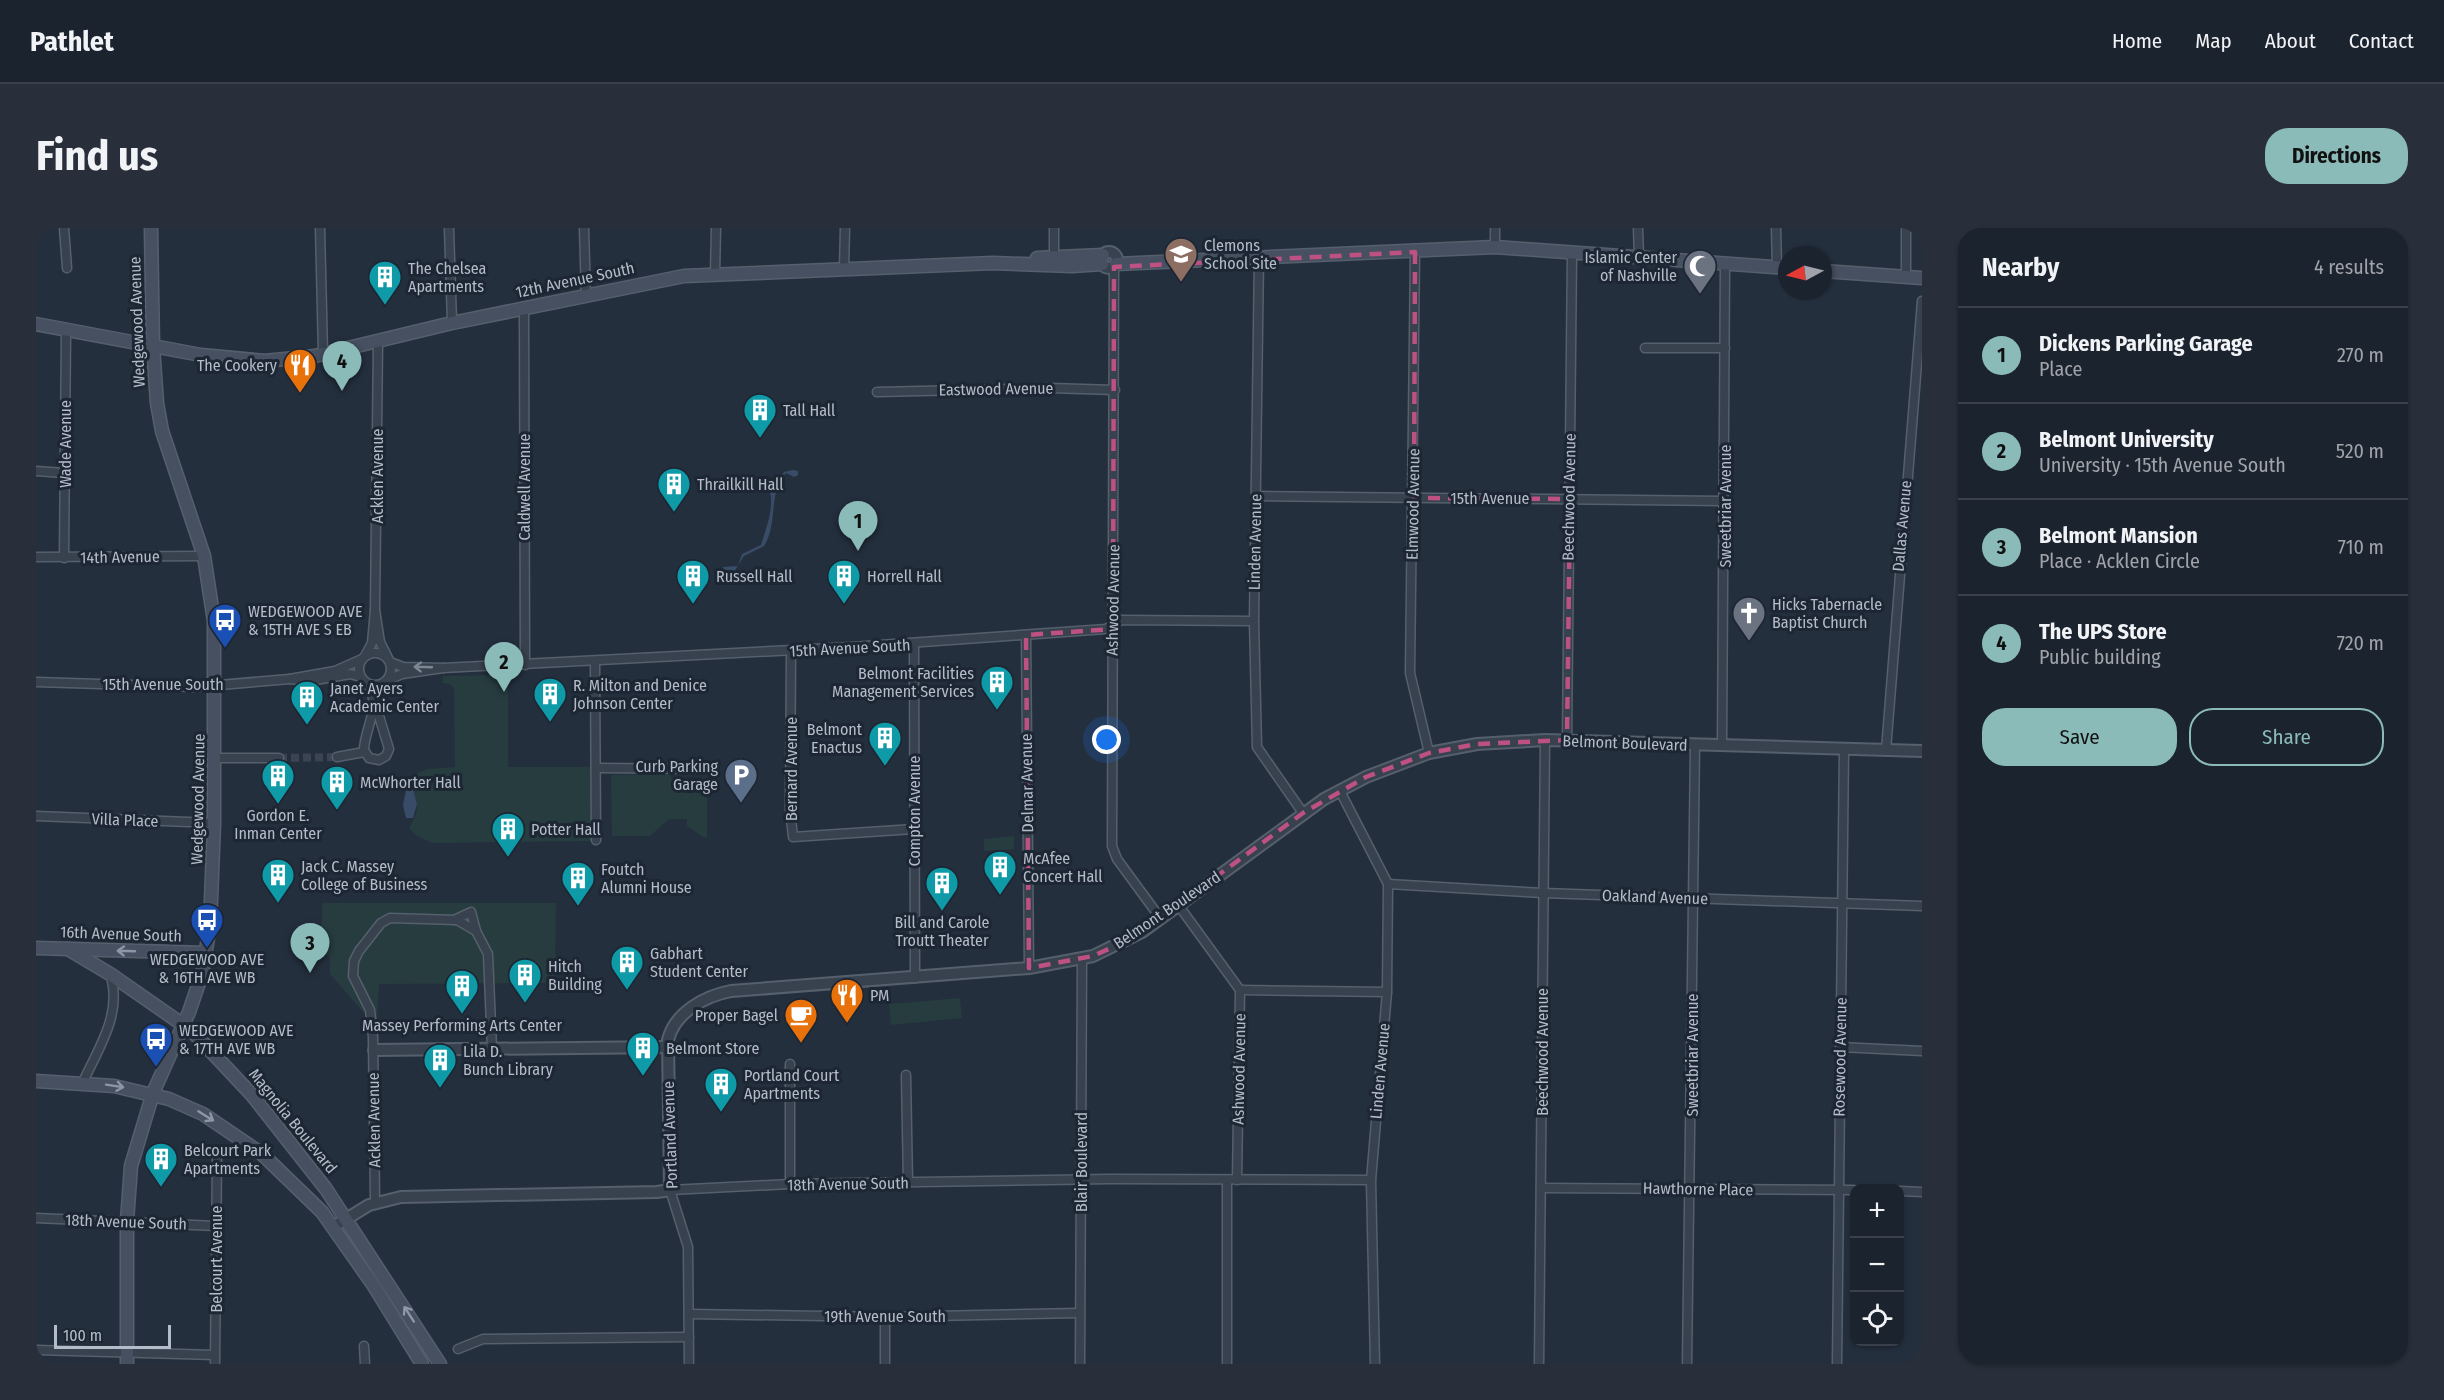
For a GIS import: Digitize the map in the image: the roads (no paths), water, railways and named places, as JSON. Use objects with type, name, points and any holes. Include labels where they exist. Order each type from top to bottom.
[{"type":"main road","name":"Wedgewood Avenue","points":[[127,1358],[127,1221],[134,1154],[153,1094],[196,993],[206,953],[210,926],[214,823],[216,686],[214,621],[204,556],[162,431],[156,392],[153,347],[151,228]]},
{"type":"main road","name":"12th Avenue South","points":[[36,324],[153,347],[248,362],[323,354],[452,323],[655,280],[715,273],[1022,262],[1072,266],[1128,260],[1166,261],[1495,247],[1778,268]]},
{"type":"main road","name":"12th Avenue South","points":[[1022,262],[1054,256],[1110,261]]},
{"type":"main road","points":[[1832,272],[1922,278]]},
{"type":"main road","name":"16th Avenue South","points":[[36,948],[206,953]]},
{"type":"main road","name":"Magnolia Boulevard","points":[[69,949],[110,974],[192,1031],[274,1120],[347,1219],[440,1364]]},
{"type":"main road","points":[[36,1081],[83,1082],[153,1094],[203,1114],[262,1154],[312,1200],[333,1227],[374,1286],[422,1364]]},
{"type":"street","points":[[64,228],[67,268]]},
{"type":"street","points":[[320,228],[323,354]]},
{"type":"street","points":[[449,228],[452,323]]},
{"type":"street","points":[[584,228],[586,296]]},
{"type":"street","points":[[715,273],[716,228]]},
{"type":"street","points":[[844,269],[845,228]]},
{"type":"street","points":[[1054,228],[1054,256]]},
{"type":"street","points":[[1495,247],[1496,228]]},
{"type":"street","points":[[1638,228],[1639,257]]},
{"type":"street","points":[[1776,228],[1779,246]]},
{"type":"street","points":[[1906,228],[1906,277]]},
{"type":"street","name":"Elmwood Avenue","points":[[1415,252],[1414,498],[1410,673],[1430,753]]},
{"type":"street","name":"Beechwood Avenue","points":[[1567,740],[1572,253]]},
{"type":"street","name":"Linden Avenue","points":[[1259,256],[1254,621],[1257,747],[1303,813]]},
{"type":"street","name":"Ashwood Avenue","points":[[1110,261],[1115,390],[1112,849],[1161,919]]},
{"type":"street","name":"Sweetbriar Avenue","points":[[1722,747],[1725,265]]},
{"type":"street","name":"Dallas Avenue","points":[[1886,750],[1922,301]]},
{"type":"street","name":"Caldwell Avenue","points":[[524,308],[525,665]]},
{"type":"street","name":"Wade Avenue","points":[[64,558],[66,330]]},
{"type":"street","name":"Acklen Avenue","points":[[364,657],[372,643],[375,610],[378,342]]},
{"type":"street","points":[[1645,348],[1725,348]]},
{"type":"street","name":"Eastwood Avenue","points":[[877,392],[1050,388],[1115,390]]},
{"type":"street","points":[[36,471],[64,473]]},
{"type":"street","name":"15th Avenue","points":[[1256,496],[1724,501]]},
{"type":"street","name":"14th Avenue","points":[[36,557],[204,556]]},
{"type":"street","name":"Acklen Avenue","points":[[375,610],[380,642],[388,660]]},
{"type":"street","name":"15th Avenue South","points":[[388,660],[403,667],[443,668],[595,663],[914,644],[1106,629],[1121,620],[1254,621]]},
{"type":"street","name":"Delmar Avenue","points":[[1026,635],[1029,968]]},
{"type":"street","name":"Compton Avenue","points":[[914,644],[915,978]]},
{"type":"street","name":"Bernard Avenue","points":[[790,651],[790,810],[793,837],[914,829]]},
{"type":"street","points":[[378,653],[388,660],[391,669],[379,696],[379,716],[388,747],[385,757],[377,760],[369,758],[364,748],[372,722],[373,705],[370,688],[362,679],[359,667],[364,657],[378,653]]},
{"type":"street","name":"15th Avenue South","points":[[36,682],[216,686],[336,672],[364,657]]},
{"type":"street","points":[[595,663],[596,840]]},
{"type":"street","name":"15th Avenue South","points":[[386,681],[402,674],[443,668]]},
{"type":"street","name":"15th Avenue South","points":[[290,679],[310,681],[350,674],[362,679]]},
{"type":"street","points":[[362,679],[373,685],[386,681]]},
{"type":"street","points":[[337,757],[364,748],[375,735],[383,737],[388,747]]},
{"type":"street","name":"Beechwood Avenue","points":[[1539,1364],[1545,740]]},
{"type":"street","name":"Belmont Boulevard","points":[[668,1047],[670,1032],[680,1017],[697,1004],[717,994],[1029,968],[1082,959],[1110,950],[1161,919],[1303,813],[1340,790],[1366,777],[1430,753],[1477,744],[1545,740],[1922,752]]},
{"type":"street","name":"Sweetbriar Avenue","points":[[1688,1364],[1695,746]]},
{"type":"street","name":"Rosewood Avenue","points":[[1837,1364],[1844,749]]},
{"type":"street","points":[[215,758],[279,758]]},
{"type":"street","points":[[596,768],[709,769]]},
{"type":"street","name":"Linden Avenue","points":[[1340,790],[1388,884],[1387,992],[1371,1180],[1375,1364]]},
{"type":"street","name":"Villa Place","points":[[36,816],[214,823]]},
{"type":"street","name":"Oakland Avenue","points":[[1388,884],[1544,893],[1922,906]]},
{"type":"street","name":"Ashwood Avenue","points":[[1179,906],[1240,990],[1237,1180]]},
{"type":"street","name":"Acklen Avenue","points":[[375,1202],[373,1037],[369,1010],[353,976],[354,962],[359,951],[387,919],[399,916],[454,920],[476,931],[490,962],[492,1049]]},
{"type":"street","name":"Blair Boulevard","points":[[1080,1364],[1082,959]]},
{"type":"street","points":[[83,1082],[114,1011],[116,993],[110,974]]},
{"type":"street","points":[[1240,990],[1387,992]]},
{"type":"street","points":[[374,1050],[668,1047]]},
{"type":"street","name":"Portland Avenue","points":[[668,1047],[670,1190],[688,1247],[689,1364]]},
{"type":"street","points":[[1840,1047],[1922,1051]]},
{"type":"street","points":[[790,1064],[790,1184]]},
{"type":"street","points":[[906,1075],[908,1183]]},
{"type":"street","name":"Belcourt Avenue","points":[[215,1359],[217,1154]]},
{"type":"street","name":"18th Avenue South","points":[[333,1227],[375,1202],[416,1196],[657,1192],[790,1184],[1081,1180],[1371,1180]]},
{"type":"street","points":[[1227,1180],[1227,1364]]},
{"type":"street","name":"Hawthorne Place","points":[[1541,1188],[1850,1190]]},
{"type":"street","points":[[1904,1191],[1922,1192]]},
{"type":"street","name":"18th Avenue South","points":[[36,1218],[216,1226]]},
{"type":"street","name":"19th Avenue South","points":[[690,1314],[885,1317],[1080,1313]]},
{"type":"street","points":[[885,1317],[885,1364]]},
{"type":"street","points":[[458,1349],[483,1339],[689,1336]]},
{"type":"street","points":[[364,1346],[365,1364]]},
{"type":"street","points":[[36,1350],[127,1358],[215,1359]]},
{"type":"water","points":[[798,471],[798,475],[794,477],[786,473],[780,481],[771,527],[764,546],[744,556],[738,565],[742,554],[761,545],[770,512],[770,491],[784,472]]},
{"type":"water","points":[[738,566],[734,572],[724,572],[723,567]]},
{"type":"water","points":[[406,790],[413,790],[417,804],[413,818],[406,818],[403,805]]},
{"type":"tunnel","points":[[279,758],[337,757]]},
{"type":"place","name":"Clemons School Site","points":[[1181,283]]},
{"type":"place","name":"Islamic Center of Nashville","points":[[1700,295]]},
{"type":"place","name":"The Chelsea Apartments","points":[[385,306]]},
{"type":"place","name":"The UPS Store","points":[[342,391]]},
{"type":"place","name":"The Cookery","points":[[300,394]]},
{"type":"place","name":"Tall Hall","points":[[760,439]]},
{"type":"place","name":"Thrailkill Hall","points":[[674,513]]},
{"type":"place","name":"Dickens Parking Garage","points":[[858,551]]},
{"type":"place","name":"Russell Hall","points":[[693,605]]},
{"type":"place","name":"Horrell Hall","points":[[844,605]]},
{"type":"place","name":"Hicks Tabernacle Baptist Church","points":[[1749,642]]},
{"type":"place","name":"WEDGEWOOD AVE & 15TH AVE S EB","points":[[225,649]]},
{"type":"place","name":"Belmont University","points":[[504,692]]},
{"type":"place","name":"Belmont Facilities Management Services","points":[[997,711]]},
{"type":"place","name":"R. Milton and Denice Johnson Center","points":[[550,723]]},
{"type":"place","name":"Janet Ayers Academic Center","points":[[307,726]]},
{"type":"place","name":"Belmont Enactus","points":[[885,767]]},
{"type":"place","name":"Curb Parking Garage","points":[[741,804]]},
{"type":"place","name":"Gordon E. Inman Center","points":[[278,805]]},
{"type":"place","name":"McWhorter Hall","points":[[337,811]]},
{"type":"place","name":"Potter Hall","points":[[508,858]]},
{"type":"place","name":"McAfee Concert Hall","points":[[1000,896]]},
{"type":"place","name":"Jack C. Massey College of Business","points":[[278,904]]},
{"type":"place","name":"Foutch Alumni House","points":[[578,907]]},
{"type":"place","name":"Bill and Carole Troutt Theater","points":[[942,912]]},
{"type":"place","name":"WEDGEWOOD AVE & 16TH AVE WB","points":[[207,949]]},
{"type":"place","name":"Belmont Mansion","points":[[310,973]]},
{"type":"place","name":"Gabhart Student Center","points":[[627,991]]},
{"type":"place","name":"Hitch Building","points":[[525,1004]]},
{"type":"place","name":"Massey Performing Arts Center","points":[[462,1015]]},
{"type":"place","name":"PM","points":[[847,1024]]},
{"type":"place","name":"Proper Bagel","points":[[801,1044]]},
{"type":"place","name":"WEDGEWOOD AVE & 17TH AVE WB","points":[[156,1068]]},
{"type":"place","name":"Belmont Store","points":[[643,1077]]},
{"type":"place","name":"Lila D. Bunch Library","points":[[440,1089]]},
{"type":"place","name":"Portland Court Apartments","points":[[721,1113]]},
{"type":"place","name":"Belcourt Park Apartments","points":[[161,1188]]}]
